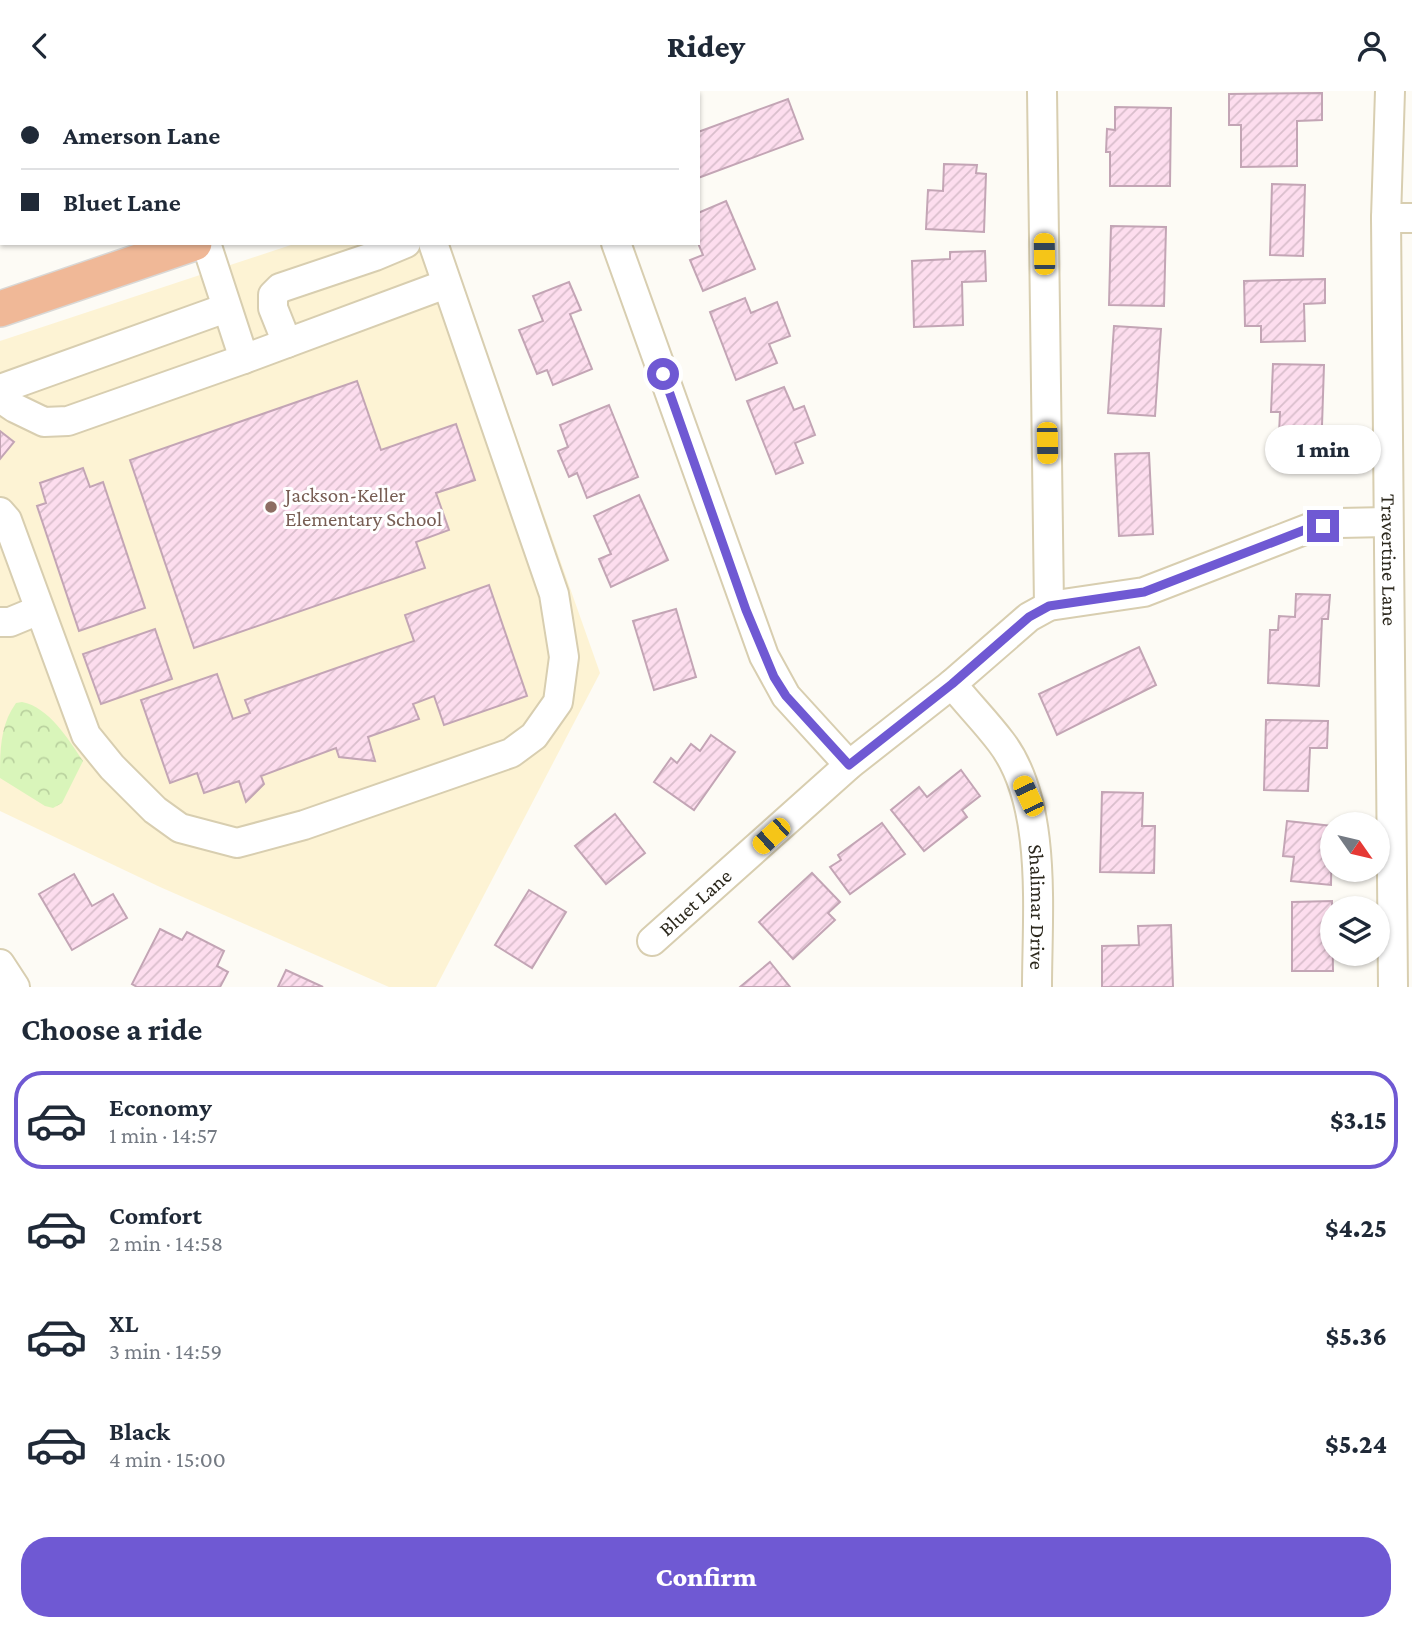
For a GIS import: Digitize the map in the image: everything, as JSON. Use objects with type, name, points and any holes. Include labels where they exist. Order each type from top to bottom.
[{"type":"main road","points":[[0,309],[188,245]]},
{"type":"street","points":[[1042,91],[1049,606]]},
{"type":"street","name":"Travertine Lane","points":[[1390,91],[1399,218],[1388,522],[1400,577],[1402,941],[1393,987]]},
{"type":"street","points":[[207,245],[244,359]]},
{"type":"street","points":[[287,344],[273,307],[273,295],[280,288],[401,245]]},
{"type":"street","points":[[0,512],[7,520],[86,735],[112,767],[155,810],[180,828],[237,843],[304,825],[511,753],[534,736],[558,702],[564,657],[554,594],[434,245]]},
{"type":"street","points":[[617,245],[764,656],[786,696],[849,765]]},
{"type":"street","points":[[0,398],[44,422],[68,421],[287,344],[446,284]]},
{"type":"street","points":[[0,389],[226,308]]},
{"type":"street","name":"Bluet Lane","points":[[652,941],[849,765],[952,684],[1029,617],[1049,606],[1144,592],[1307,529],[1339,523],[1388,522]]},
{"type":"street","points":[[0,622],[10,622],[39,610]]},
{"type":"street","name":"Shalimar Drive","points":[[952,684],[1001,742],[1028,796],[1038,874],[1037,987]]},
{"type":"street","points":[[0,964],[15,987]]},
{"type":"shaded area","name":"Jackson-Keller Elementary School","points":[[291,245],[449,245],[600,673],[436,987],[389,987],[160,887],[0,811],[0,341]]},
{"type":"green space","points":[[22,702],[41,710],[49,717],[65,734],[83,761],[62,803],[53,808],[45,806],[0,778],[4,729],[16,703]]},
{"type":"building","points":[[1322,93],[1322,120],[1297,121],[1297,166],[1241,167],[1241,125],[1229,125],[1229,94]]},
{"type":"building","points":[[788,99],[803,139],[700,177],[700,131]]},
{"type":"building","points":[[1115,107],[1171,108],[1170,186],[1110,186],[1110,152],[1106,152],[1107,129],[1115,130]]},
{"type":"building","points":[[944,164],[977,165],[976,173],[986,174],[984,232],[926,229],[928,190],[943,191]]},
{"type":"building","points":[[1272,184],[1305,185],[1303,256],[1270,255]]},
{"type":"building","points":[[726,201],[755,269],[703,291],[690,260],[703,255],[699,245],[700,212]]},
{"type":"building","points":[[1111,226],[1166,227],[1164,306],[1109,305]]},
{"type":"building","points":[[985,251],[986,281],[962,282],[963,325],[914,327],[912,261],[950,259],[950,252]]},
{"type":"building","points":[[1325,279],[1325,303],[1304,304],[1305,341],[1261,342],[1261,326],[1245,326],[1244,281]]},
{"type":"building","points":[[569,282],[581,310],[570,314],[592,369],[553,385],[547,370],[537,374],[519,330],[543,321],[533,296]]},
{"type":"building","points":[[745,298],[751,313],[777,302],[790,336],[769,344],[777,363],[736,380],[710,312]]},
{"type":"building","points":[[1114,326],[1161,329],[1155,416],[1108,413]]},
{"type":"building","points":[[1273,364],[1324,365],[1321,456],[1293,455],[1294,434],[1279,434],[1280,412],[1271,412]]},
{"type":"building","points":[[357,381],[381,450],[456,424],[475,480],[436,493],[449,530],[416,542],[425,568],[194,648],[130,460]]},
{"type":"building","points":[[784,387],[794,410],[804,406],[815,435],[795,443],[803,463],[776,474],[747,401]]},
{"type":"building","points":[[609,405],[638,477],[587,498],[577,473],[569,477],[558,451],[568,447],[560,425]]},
{"type":"building","points":[[0,431],[14,442],[0,459]]},
{"type":"building","points":[[1149,453],[1153,534],[1119,536],[1115,454]]},
{"type":"building","points":[[83,468],[90,487],[103,482],[145,608],[79,631],[37,506],[46,503],[40,483]]},
{"type":"building","points":[[639,495],[668,560],[611,587],[599,559],[611,554],[594,516]]},
{"type":"building","points":[[489,585],[527,696],[444,725],[434,696],[413,704],[419,719],[368,737],[375,761],[339,757],[336,748],[261,776],[264,784],[246,802],[239,781],[204,793],[197,773],[170,783],[141,700],[217,674],[233,719],[250,713],[245,700],[414,641],[405,615]]},
{"type":"building","points":[[1296,594],[1330,595],[1328,619],[1322,619],[1319,686],[1268,683],[1270,630],[1278,630],[1279,616],[1295,617]]},
{"type":"building","points":[[676,609],[696,677],[654,690],[633,621]]},
{"type":"building","points":[[155,629],[172,679],[101,704],[83,654]]},
{"type":"building","points":[[1139,647],[1156,685],[1057,735],[1039,694]]},
{"type":"building","points":[[1266,720],[1328,721],[1327,748],[1310,748],[1308,791],[1264,790]]},
{"type":"building","points":[[711,735],[735,752],[694,810],[654,782],[671,758],[677,763],[691,744],[700,751]]},
{"type":"building","points":[[961,770],[980,796],[962,810],[967,817],[924,851],[891,810],[919,787],[927,797]]},
{"type":"building","points":[[1102,792],[1143,793],[1142,826],[1155,826],[1154,873],[1100,872]]},
{"type":"building","points":[[615,814],[645,853],[606,884],[575,846]]},
{"type":"building","points":[[1287,821],[1320,825],[1320,882],[1331,882],[1331,885],[1291,881],[1294,857],[1283,856]]},
{"type":"building","points":[[882,823],[905,854],[850,894],[830,867],[841,860],[838,855]]},
{"type":"building","points":[[812,873],[840,902],[828,913],[835,920],[793,959],[759,922]]},
{"type":"building","points":[[74,874],[92,906],[113,894],[127,918],[72,950],[39,894]]},
{"type":"building","points":[[529,890],[566,912],[532,968],[495,945]]},
{"type":"building","points":[[1320,901],[1320,966],[1333,966],[1333,971],[1292,971],[1292,902]]},
{"type":"building","points":[[1171,925],[1173,987],[1102,987],[1102,946],[1139,945],[1138,926]]},
{"type":"building","points":[[160,929],[182,940],[187,932],[224,951],[217,966],[228,972],[220,987],[137,987],[132,984]]},
{"type":"building","points":[[770,962],[790,987],[740,987]]},
{"type":"building","points":[[286,970],[323,987],[278,987]]},
{"type":"place","name":"Jackson-Keller Elementary School","points":[[271,507]]},
{"type":"route","points":[[663,374],[764,656],[786,696],[849,765],[952,684],[1029,617],[1049,606],[1144,592],[1307,529],[1323,526]]}]
